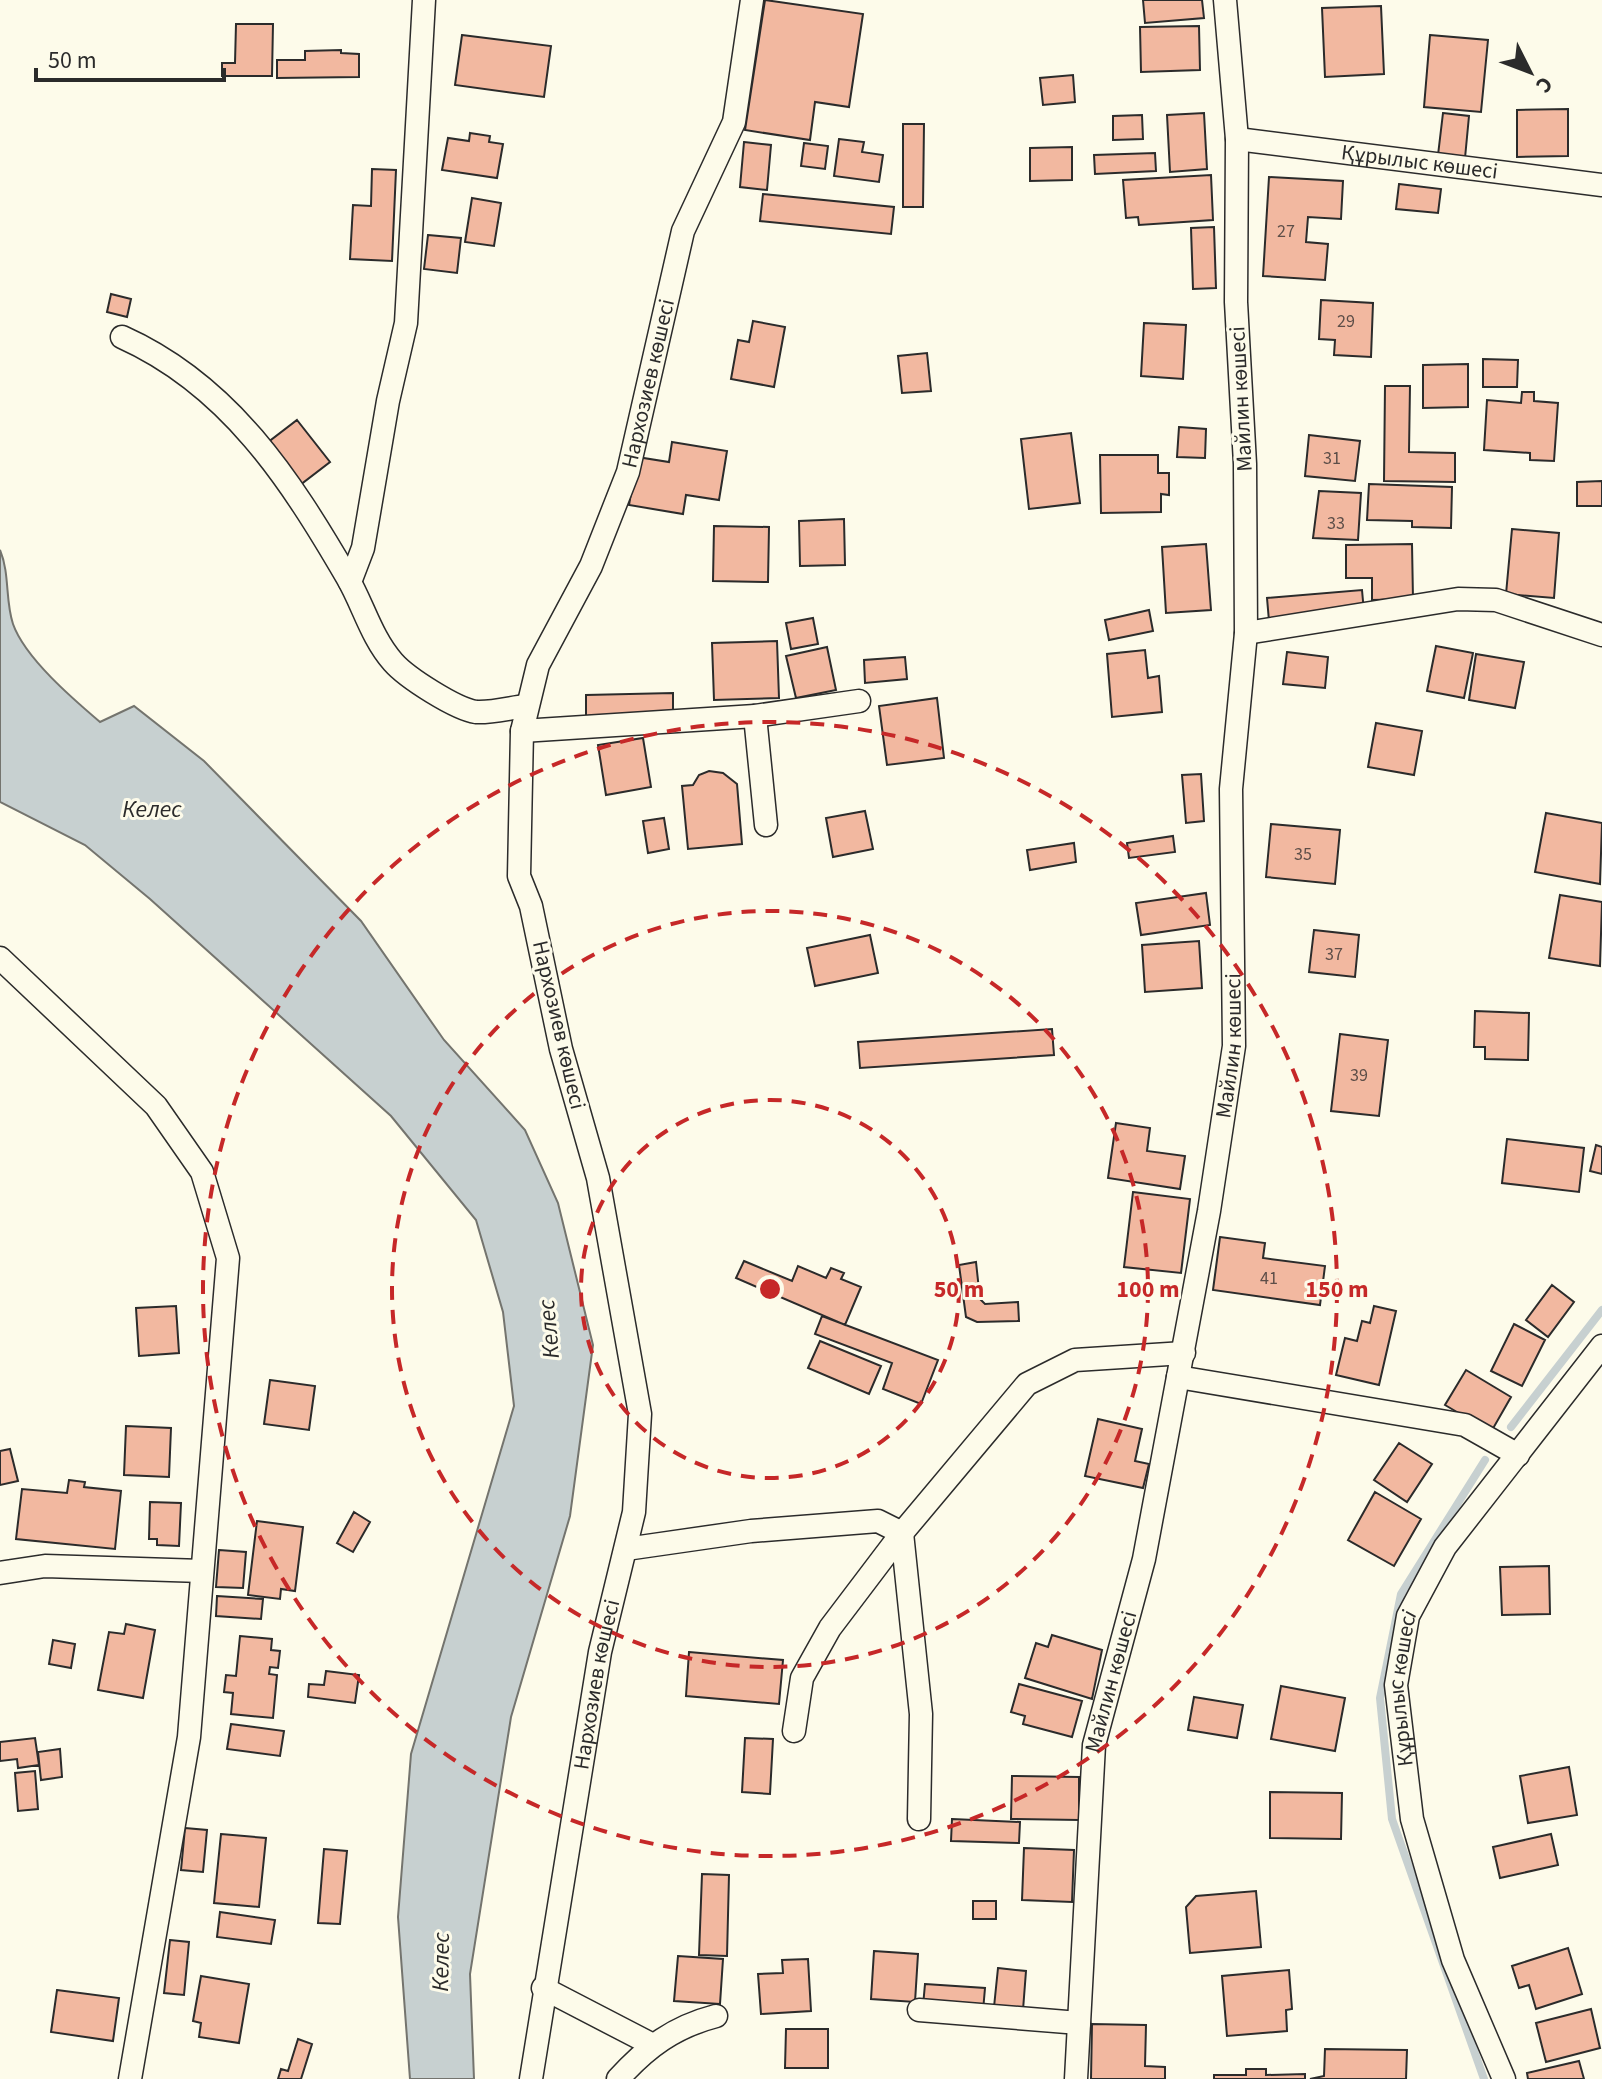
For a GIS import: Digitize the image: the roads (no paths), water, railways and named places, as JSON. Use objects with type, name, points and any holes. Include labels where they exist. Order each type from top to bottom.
[{"type":"street","points":[[350,582],[363,548],[388,401],[406,323],[424,0]]},
{"type":"street","name":"Нархозиев көшесі","points":[[531,2079],[543,1988],[600,1652],[634,1512],[640,1414],[598,1178],[561,1049],[531,906],[519,876],[522,731],[525,706],[538,665],[591,566],[628,472],[683,231],[734,122],[752,0]]},
{"type":"street","name":"Майлин көшесі","points":[[1076,2079],[1094,1745],[1144,1559],[1184,1353],[1234,1046],[1231,789],[1246,633],[1245,464],[1236,302],[1237,139],[1225,0]]},
{"type":"street","name":"Құрылыс көшесі","points":[[1237,139],[1602,185]]},
{"type":"street","points":[[122,337],[176,364],[201,383],[248,430],[311,516],[350,582],[358,607],[394,663],[430,690],[475,712],[525,706]]},
{"type":"street","points":[[1246,633],[1458,599],[1496,600],[1602,635]]},
{"type":"street","points":[[522,731],[755,716],[859,701]]},
{"type":"street","points":[[755,716],[766,825]]},
{"type":"street","points":[[4,965],[156,1106],[202,1172],[228,1258],[189,1737],[130,2079]]},
{"type":"street","name":"Құрылыс көшесі","points":[[1504,2079],[1453,1960],[1412,1819],[1396,1685],[1408,1616],[1445,1547],[1602,1346]]},
{"type":"street","points":[[794,1731],[802,1678],[830,1628],[902,1533],[1027,1384],[1075,1360],[1130,1353],[1184,1353]]},
{"type":"street","points":[[1178,1377],[1465,1425],[1518,1455]]},
{"type":"street","points":[[626,1549],[751,1531],[878,1521],[902,1533]]},
{"type":"street","points":[[902,1533],[921,1714],[919,1819]]},
{"type":"street","points":[[0,1573],[45,1566],[202,1571]]},
{"type":"street","points":[[543,1988],[651,2044]]},
{"type":"street","points":[[919,2010],[1079,2023]]},
{"type":"street","points":[[618,2079],[651,2044],[688,2024],[716,2016]]},
{"type":"water","name":"Келес","points":[[0,550],[13,624],[39,664],[100,722],[134,706],[204,761],[361,921],[444,1040],[525,1130],[558,1203],[593,1345],[570,1516],[511,1717],[470,1974],[474,2079],[410,2079],[398,1917],[411,1754],[514,1406],[503,1312],[476,1220],[391,1116],[150,899],[85,845],[0,802]]},
{"type":"waterway","points":[[1511,1427],[1602,1310]]},
{"type":"waterway","points":[[1484,2079],[1392,1819],[1380,1698],[1401,1594],[1485,1460]]}]
